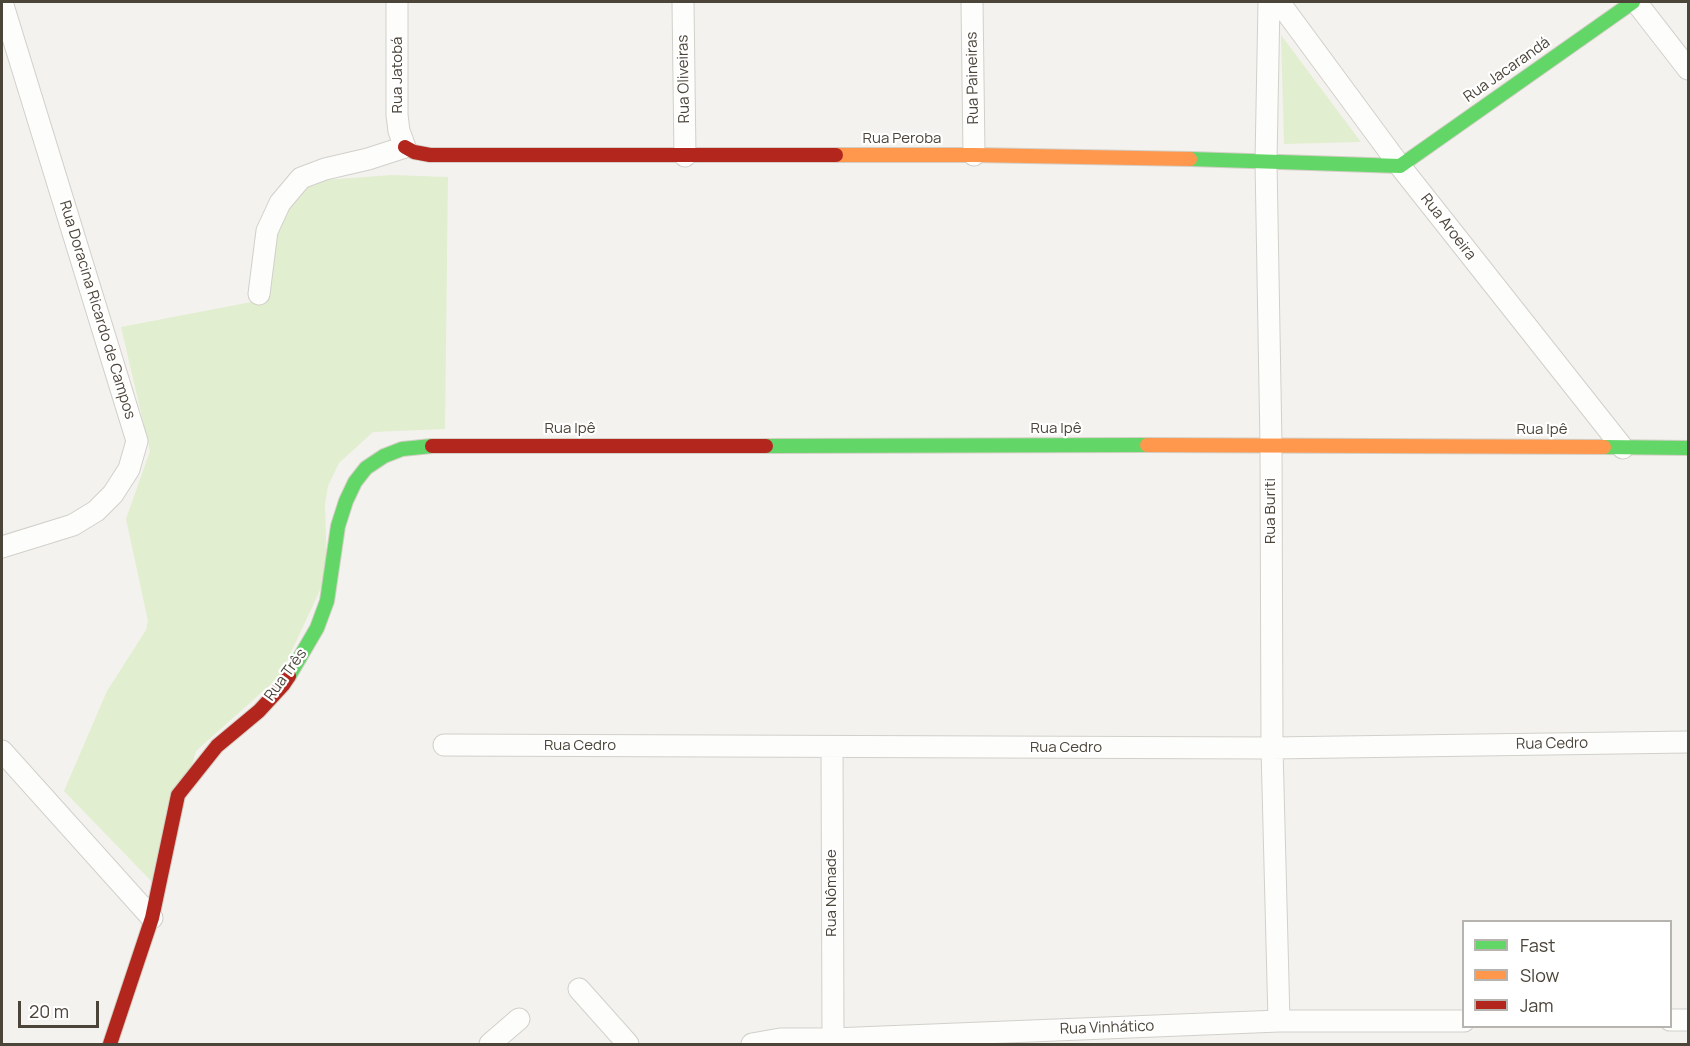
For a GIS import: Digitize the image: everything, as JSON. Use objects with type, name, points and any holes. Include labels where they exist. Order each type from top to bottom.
[{"type":"street","name":"Rua Doracina Ricardo de Campos","points":[[2,2],[137,441],[129,469],[113,494],[96,511],[73,525],[2,547]]},
{"type":"street","name":"Rua Jatobá","points":[[397,2],[397,115],[399,131],[405,147]]},
{"type":"street","name":"Rua Oliveiras","points":[[683,2],[685,156]]},
{"type":"street","name":"Rua Paineiras","points":[[972,2],[974,155]]},
{"type":"street","name":"Rua Buriti","points":[[1269,2],[1266,161],[1271,445],[1272,748],[1279,1021]]},
{"type":"street","name":"Rua Aroeira","points":[[1279,2],[1400,166],[1623,448]]},
{"type":"street","points":[[1634,2],[1689,69]]},
{"type":"street","name":"Rua Jacarandá","points":[[1400,166],[1634,2]]},
{"type":"street","name":"Rua Peroba","points":[[405,147],[414,152],[430,155],[974,155],[1400,166]]},
{"type":"street","points":[[259,294],[267,231],[280,203],[301,178],[405,147]]},
{"type":"street","name":"Rua Ipê","points":[[423,446],[1271,445],[1689,448]]},
{"type":"street","name":"Rua Três","points":[[110,1044],[152,918],[178,795],[217,746],[259,711],[283,685],[300,659],[317,628],[327,601],[338,526],[355,483],[366,468],[384,456],[402,449],[423,446]]},
{"type":"street","name":"Rua Cedro","points":[[444,745],[1272,748],[1689,742]]},
{"type":"street","name":"Rua Nômade","points":[[832,747],[833,1039]]},
{"type":"street","points":[[2,751],[152,918]]},
{"type":"street","points":[[579,989],[628,1044]]},
{"type":"street","points":[[490,1044],[519,1019]]},
{"type":"street","points":[[1672,1020],[1689,1020]]},
{"type":"street","name":"Rua Vinhático","points":[[752,1044],[780,1039],[833,1039],[1279,1021],[1462,1021]]},
{"type":"green space","points":[[1281,35],[1361,142],[1284,144]]},
{"type":"green space","points":[[392,175],[448,177],[445,429],[373,432],[339,463],[328,486],[325,504],[327,575],[280,676],[196,751],[156,886],[64,791],[107,691],[146,630],[148,621],[126,519],[150,451],[121,327],[267,299],[267,235],[311,181]]},
{"type":"traffic: fast","points":[[1190,159],[1400,166],[1633,2]]},
{"type":"traffic: fast","points":[[766,446],[1147,445]]},
{"type":"traffic: fast","points":[[289,676],[317,628],[327,601],[338,526],[355,482],[366,468],[384,456],[402,449],[432,446]]},
{"type":"traffic: fast","points":[[1604,447],[1688,448]]},
{"type":"traffic: slow","points":[[836,155],[1190,159]]},
{"type":"traffic: slow","points":[[1147,445],[1604,447]]},
{"type":"traffic: jam","points":[[405,147],[414,152],[430,155],[836,155]]},
{"type":"traffic: jam","points":[[432,446],[766,446]]},
{"type":"traffic: jam","points":[[110,1044],[152,918],[178,795],[217,746],[259,711],[289,676]]}]
